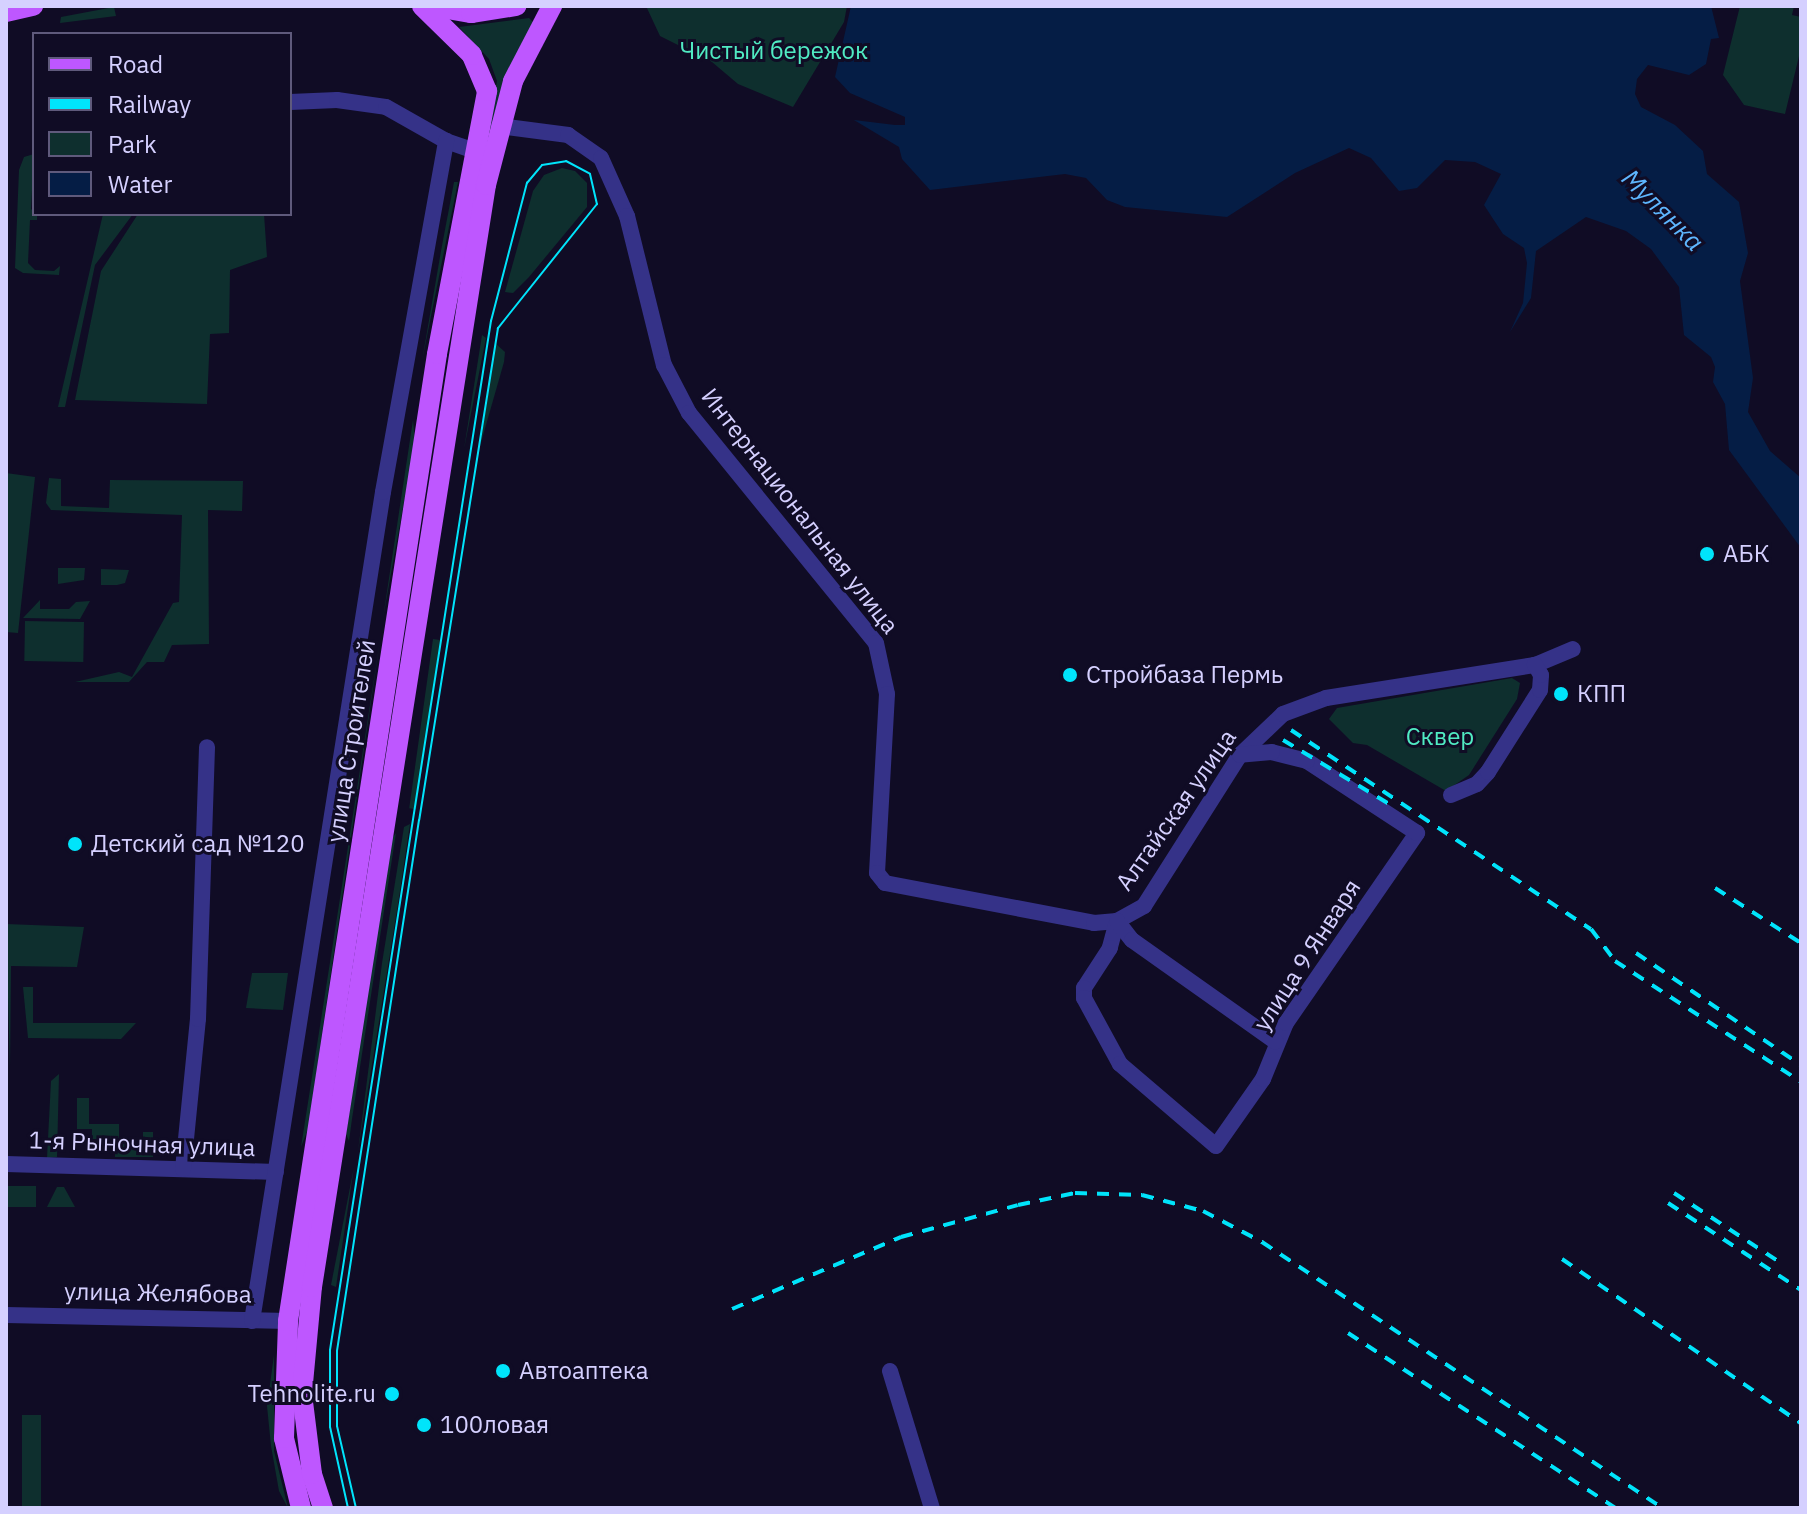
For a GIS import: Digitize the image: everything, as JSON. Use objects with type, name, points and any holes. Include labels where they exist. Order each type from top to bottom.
[{"type":"main road","points":[[6,12],[33,6]]},
{"type":"main road","name":"улица Строителей","points":[[301,1508],[284,1438],[298,1320],[437,354],[486,102],[484,75],[472,55],[422,6]]},
{"type":"main road","points":[[430,6],[471,13],[516,6]]},
{"type":"main road","name":"улица Строителей","points":[[323,1508],[310,1460],[298,1320],[499,126],[526,48],[552,6]]},
{"type":"street","points":[[292,102],[337,100],[386,107],[446,141],[475,151]]},
{"type":"street","name":"Интернациональная улица","points":[[499,126],[568,135],[601,158],[627,216],[664,365],[689,413],[876,643],[887,694],[877,873],[885,883],[908,890],[1094,923],[1117,921]]},
{"type":"street","points":[[252,1321],[383,492],[446,141]]},
{"type":"street","points":[[1451,795],[1477,784],[1488,772],[1540,690],[1541,675],[1535,665],[1573,649]]},
{"type":"street","name":"Алтайская улица","points":[[1216,1146],[1120,1064],[1083,993],[1110,948],[1117,921],[1144,906],[1240,755],[1273,720],[1311,702],[1535,665]]},
{"type":"street","points":[[183,1169],[198,1019],[207,747]]},
{"type":"street","name":"улица 9 Января","points":[[1216,1146],[1263,1079],[1276,1042],[1417,833],[1307,761],[1272,752],[1240,755]]},
{"type":"street","points":[[1117,921],[1132,940],[1276,1042]]},
{"type":"street","name":"1-я Рыночная улица","points":[[6,1164],[276,1172]]},
{"type":"street","name":"улица Желябова","points":[[6,1315],[298,1320]]},
{"type":"street","points":[[890,1371],[932,1508]]},
{"type":"green space","name":"Чистый бережок","points":[[646,6],[847,6],[844,22],[793,107],[738,84],[712,62],[660,36]]},
{"type":"green space","points":[[1740,6],[1794,6],[1792,15],[1801,17],[1801,48],[1785,114],[1744,105],[1723,75]]},
{"type":"green space","points":[[114,7],[116,16],[60,23],[61,17]]},
{"type":"green space","points":[[529,18],[533,22],[485,148],[497,81],[489,59],[459,27]]},
{"type":"green space","points":[[32,155],[31,209],[32,216],[37,216],[37,220],[30,220],[28,263],[35,270],[54,271],[60,266],[59,275],[23,273],[15,268],[19,170],[24,157]]},
{"type":"green space","points":[[562,168],[575,171],[587,183],[587,207],[529,277],[513,293],[505,292],[533,191],[544,175]]},
{"type":"green space","points":[[454,182],[458,182],[422,361],[441,251]]},
{"type":"green space","points":[[103,216],[132,216],[95,265],[65,407],[58,407]]},
{"type":"green space","points":[[137,216],[264,216],[267,257],[230,270],[229,333],[210,334],[207,404],[75,400],[101,271]]},
{"type":"green space","points":[[482,335],[486,338],[464,449]]},
{"type":"green space","points":[[496,344],[505,352],[504,362],[480,446]]},
{"type":"green space","points":[[413,420],[415,441],[383,618]]},
{"type":"green space","points":[[6,473],[35,477],[18,633],[6,632]]},
{"type":"green space","points":[[49,478],[61,479],[61,506],[109,508],[110,480],[243,481],[242,511],[208,510],[209,644],[172,645],[164,662],[147,662],[129,682],[75,682],[119,672],[132,677],[173,603],[179,602],[182,515],[51,510],[46,503]]},
{"type":"green space","points":[[58,568],[85,568],[84,580],[58,584]]},
{"type":"green space","points":[[101,569],[129,570],[125,583],[101,585]]},
{"type":"green space","points":[[40,600],[40,609],[69,609],[76,602],[90,601],[80,619],[23,618]]},
{"type":"green space","points":[[25,621],[84,622],[83,662],[24,661]]},
{"type":"green space","points":[[381,634],[308,1129],[301,1147],[336,924]]},
{"type":"green space","points":[[433,639],[440,640],[416,809],[409,808]]},
{"type":"green space","name":"Сквер","points":[[1512,678],[1520,683],[1517,699],[1469,775],[1446,791],[1367,745],[1353,743],[1329,719],[1337,708]]},
{"type":"green space","points":[[410,824],[358,1151],[382,963],[404,827]]},
{"type":"green space","points":[[396,833],[349,1141],[346,1134],[391,840]]},
{"type":"green space","points":[[6,924],[84,927],[77,967],[11,966],[10,1069]]},
{"type":"green space","points":[[252,973],[288,973],[283,1010],[246,1008]]},
{"type":"green space","points":[[23,987],[33,987],[33,1023],[136,1023],[121,1039],[28,1038]]},
{"type":"green space","points":[[59,1074],[57,1157],[47,1158],[51,1081]]},
{"type":"green space","points":[[77,1098],[89,1098],[89,1124],[119,1124],[119,1144],[143,1144],[143,1132],[153,1132],[153,1157],[115,1157],[115,1139],[92,1139],[92,1129],[77,1129]]},
{"type":"green space","points":[[354,1167],[336,1287],[331,1285]]},
{"type":"green space","points":[[6,1186],[36,1186],[36,1207],[6,1207]]},
{"type":"green space","points":[[57,1187],[64,1187],[75,1207],[47,1207]]},
{"type":"green space","points":[[274,1355],[274,1451],[288,1508],[279,1491],[267,1406]]},
{"type":"green space","points":[[22,1415],[41,1415],[41,1508],[22,1508]]},
{"type":"water","name":"Мулянка","points":[[851,6],[1711,6],[1719,38],[1711,39],[1706,64],[1689,75],[1648,65],[1637,79],[1635,94],[1641,107],[1675,125],[1703,151],[1707,174],[1739,202],[1748,253],[1740,281],[1753,378],[1748,412],[1770,451],[1801,478],[1801,548],[1729,450],[1725,404],[1713,382],[1715,367],[1711,357],[1684,335],[1679,287],[1651,249],[1626,231],[1586,217],[1536,251],[1531,298],[1510,332],[1523,303],[1527,263],[1524,248],[1503,234],[1484,205],[1501,174],[1475,162],[1445,160],[1417,188],[1399,191],[1371,158],[1349,148],[1295,173],[1227,217],[1125,207],[1107,200],[1086,178],[1065,174],[930,190],[902,159],[899,147],[854,120],[905,125],[905,117],[850,93],[835,77]]},
{"type":"tram line","points":[[348,1508],[330,1427],[330,1350],[491,321],[527,183],[542,165],[566,161],[590,174],[597,204],[498,328],[419,820],[337,1351],[337,1426],[356,1508]]},
{"type":"railway","points":[[1291,730],[1591,929],[1615,961],[1801,1082]]},
{"type":"railway","points":[[1283,740],[1389,804]]},
{"type":"railway","points":[[1715,888],[1801,943]]},
{"type":"railway","points":[[1636,953],[1801,1065]]},
{"type":"railway","points":[[732,1309],[901,1237],[1075,1193],[1142,1195],[1203,1211],[1262,1242],[1663,1508]]},
{"type":"railway","points":[[1674,1193],[1784,1265]]},
{"type":"railway","points":[[1668,1203],[1801,1290]]},
{"type":"railway","points":[[1562,1259],[1801,1423]]},
{"type":"railway","points":[[1348,1333],[1615,1508]]},
{"type":"place","name":"АБК","points":[[1707,554]]},
{"type":"place","name":"Стройбаза Пермь","points":[[1070,675]]},
{"type":"place","name":"КПП","points":[[1561,694]]},
{"type":"place","name":"Детский сад №120","points":[[75,844]]},
{"type":"place","name":"Автоаптека","points":[[503,1371]]},
{"type":"place","name":"Tehnolite.ru","points":[[392,1394]]},
{"type":"place","name":"100ловая","points":[[424,1425]]}]
